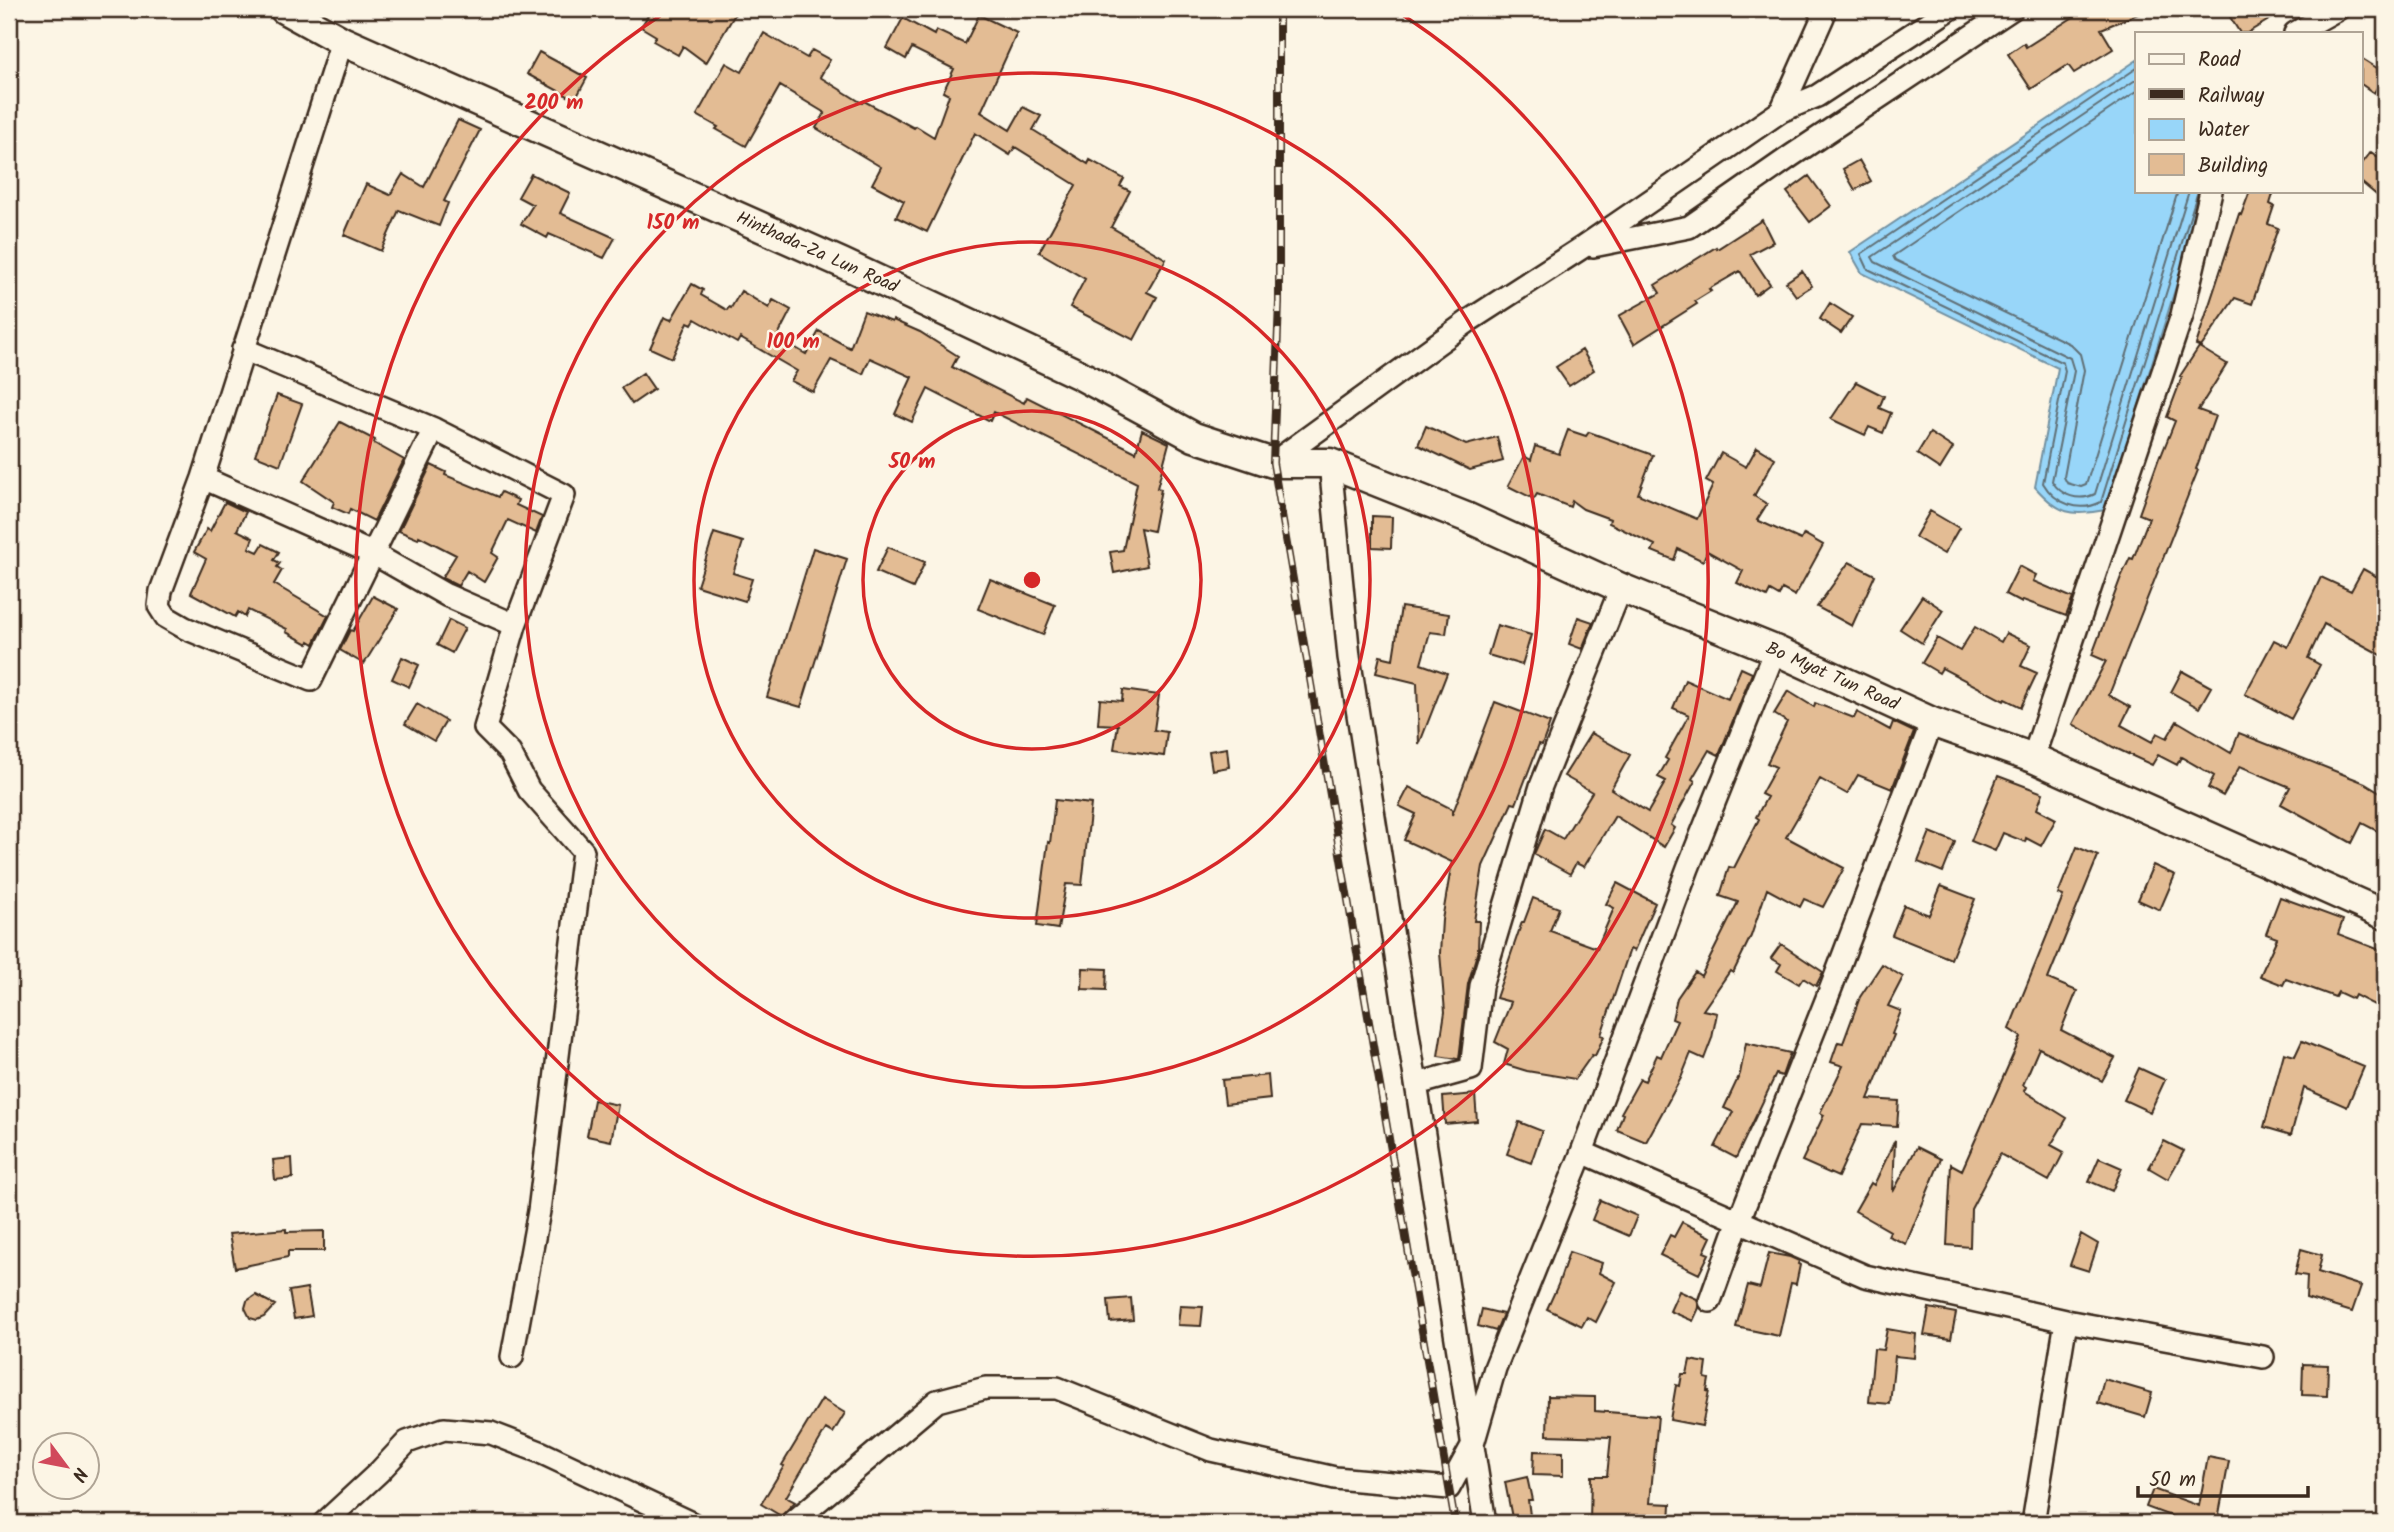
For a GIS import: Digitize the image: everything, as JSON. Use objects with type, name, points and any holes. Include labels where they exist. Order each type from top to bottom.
[{"type":"main road","name":"Hinthada-Za Lun Road","points":[[284,9],[342,41],[842,263],[1078,374],[1194,437],[1273,463]]},
{"type":"main road","name":"Bo Myat Tun Road","points":[[1273,463],[1330,463],[1466,517],[1621,588],[1775,650],[1932,722],[2033,758],[2385,915]]},
{"type":"street","points":[[1781,111],[1823,17],[1818,9]]},
{"type":"street","points":[[1273,463],[1470,320],[1583,247],[1781,111],[1816,96],[1950,9]]},
{"type":"street","points":[[1583,247],[1689,228],[1791,156],[2012,9]]},
{"type":"street","points":[[2297,32],[2338,9]]},
{"type":"street","points":[[342,41],[204,478],[161,591],[159,606],[166,617],[185,628],[311,680],[433,429]]},
{"type":"street","points":[[2033,758],[2182,315],[2211,192]]},
{"type":"street","points":[[243,349],[433,429],[564,495],[514,625],[485,727],[510,753],[529,790],[583,850],[539,1211],[512,1357]]},
{"type":"street","points":[[1330,463],[1349,657],[1485,1523]]},
{"type":"street","points":[[204,478],[374,554],[446,595],[514,625]]},
{"type":"street","points":[[1417,1084],[1471,1069],[1481,986],[1541,786],[1621,588]]},
{"type":"street","points":[[792,1523],[936,1401],[986,1388],[1057,1388],[1211,1450],[1335,1478],[1449,1488],[1473,1444],[1495,1368],[1582,1152],[1688,868],[1775,650]]},
{"type":"street","points":[[1710,1301],[1932,722]]},
{"type":"street","points":[[1582,1152],[1866,1276],[2066,1321],[2263,1357]]},
{"type":"street","points":[[2033,1523],[2066,1321]]},
{"type":"street","points":[[324,1523],[407,1442],[444,1429],[491,1433],[540,1452],[691,1523]]},
{"type":"water","points":[[2135,61],[2135,192],[2206,192],[2106,510],[2083,513],[2066,511],[2052,503],[2035,487],[2058,368],[1862,273],[1850,252]]},
{"type":"building","points":[[652,9],[738,9],[706,63],[683,46],[678,55],[653,41],[656,36],[641,27]]},
{"type":"building","points":[[2086,9],[2150,9],[2101,29],[2113,49],[2074,73],[2068,65],[2031,89],[2008,54],[2024,43],[2026,47]]},
{"type":"building","points":[[2225,9],[2287,9],[2249,32],[2239,32]]},
{"type":"building","points":[[979,15],[1017,33],[981,112],[1010,130],[1023,107],[1041,116],[1033,130],[1088,164],[1090,160],[1124,179],[1120,186],[1130,191],[1111,227],[1166,259],[1147,292],[1157,297],[1134,340],[1070,307],[1085,279],[1039,252],[1076,185],[1015,147],[1010,155],[975,133],[927,232],[896,217],[904,201],[872,184],[881,167],[816,128],[825,113],[780,86],[746,146],[697,115],[726,63],[742,72],[764,33],[807,58],[812,50],[830,60],[820,77],[862,103],[864,101],[934,137],[949,95],[943,92],[954,69],[912,48],[906,59],[887,48],[903,18],[934,35],[936,30],[965,44]]},
{"type":"building","points":[[539,52],[587,78],[575,100],[527,74]]},
{"type":"building","points":[[2362,59],[2385,73],[2374,93],[2362,85]]},
{"type":"building","points":[[458,120],[480,130],[444,201],[448,203],[439,226],[399,210],[381,251],[344,235],[366,184],[390,195],[403,174],[424,187]]},
{"type":"building","points":[[2371,152],[2385,162],[2385,202],[2362,183],[2362,164]]},
{"type":"building","points":[[1859,160],[1871,181],[1855,190],[1843,169]]},
{"type":"building","points":[[531,174],[570,193],[560,213],[615,238],[604,258],[549,234],[547,238],[521,224],[533,205],[518,197]]},
{"type":"building","points":[[1809,176],[1831,206],[1810,222],[1787,192]]},
{"type":"building","points":[[2250,192],[2274,192],[2270,204],[2274,206],[2268,224],[2278,228],[2252,304],[2235,298],[2201,347],[2196,345],[2239,214],[2241,215]]},
{"type":"building","points":[[1762,220],[1773,242],[1750,254],[1770,284],[1755,295],[1740,271],[1709,289],[1711,291],[1695,301],[1697,304],[1634,344],[1619,316],[1660,293],[1655,285]]},
{"type":"building","points":[[1802,271],[1812,286],[1796,296],[1786,282]]},
{"type":"building","points":[[692,284],[703,290],[701,295],[727,310],[741,291],[769,308],[773,300],[791,310],[777,337],[806,354],[819,331],[850,348],[864,311],[920,332],[958,356],[952,367],[1024,403],[1027,397],[1136,452],[1142,430],[1169,443],[1157,488],[1161,489],[1153,531],[1140,528],[1147,566],[1114,573],[1110,552],[1123,550],[1137,483],[994,412],[990,421],[928,389],[912,422],[895,414],[912,377],[870,358],[863,374],[831,360],[813,392],[791,381],[797,371],[740,338],[737,343],[695,319],[692,324],[688,322],[672,358],[650,348],[664,317],[671,320]]},
{"type":"building","points":[[1830,303],[1852,317],[1841,333],[1820,319]]},
{"type":"building","points":[[2199,347],[2227,364],[2198,410],[2215,416],[2196,469],[2198,470],[2109,695],[2130,707],[2121,725],[2152,742],[2157,733],[2167,738],[2177,721],[2231,753],[2239,733],[2365,783],[2385,795],[2385,835],[2362,823],[2352,843],[2281,804],[2290,787],[2240,766],[2223,796],[2208,788],[2214,776],[2181,757],[2177,765],[2158,755],[2152,765],[2073,724],[2106,661],[2092,655],[2121,577],[2130,558],[2133,559],[2149,518],[2139,514],[2175,421],[2167,417],[2182,377],[2180,376]]},
{"type":"building","points":[[1582,350],[1594,370],[1569,386],[1556,367]]},
{"type":"building","points":[[643,373],[654,389],[632,404],[621,388]]},
{"type":"building","points":[[1856,382],[1884,396],[1879,408],[1891,413],[1883,433],[1869,427],[1865,435],[1831,419]]},
{"type":"building","points":[[277,395],[302,404],[280,465],[255,455]]},
{"type":"building","points":[[340,422],[375,440],[374,443],[404,460],[374,521],[350,509],[348,514],[332,507],[334,502],[303,481]]},
{"type":"building","points":[[1426,426],[1466,445],[1497,437],[1503,461],[1470,470],[1418,445]]},
{"type":"building","points":[[1568,430],[1586,436],[1589,432],[1653,455],[1638,494],[1697,519],[1713,485],[1706,481],[1721,453],[1746,467],[1757,447],[1775,458],[1754,496],[1767,504],[1757,520],[1801,540],[1804,534],[1823,545],[1795,596],[1782,589],[1779,596],[1770,591],[1767,597],[1737,583],[1743,571],[1707,551],[1703,561],[1678,549],[1674,560],[1652,551],[1655,545],[1609,523],[1610,519],[1583,509],[1572,501],[1570,507],[1537,494],[1534,499],[1508,486],[1524,456],[1531,460],[1535,446],[1559,454]]},
{"type":"building","points":[[1930,433],[1953,448],[1940,469],[1917,454]]},
{"type":"building","points":[[431,465],[446,472],[445,475],[498,497],[501,492],[518,500],[516,505],[542,517],[536,533],[508,520],[492,553],[498,557],[484,582],[467,571],[458,586],[442,578],[456,555],[419,536],[418,539],[399,531]]},
{"type":"building","points":[[225,502],[246,512],[237,530],[253,538],[249,548],[258,552],[263,544],[279,552],[274,560],[280,563],[277,567],[282,570],[274,584],[328,616],[314,644],[309,641],[308,644],[286,632],[287,629],[248,610],[245,617],[238,612],[235,617],[191,593],[206,559],[194,552],[207,529],[210,531]]},
{"type":"building","points":[[1930,511],[1959,528],[1944,554],[1915,537]]},
{"type":"building","points":[[1372,516],[1392,517],[1391,548],[1372,547]]},
{"type":"building","points":[[714,533],[743,542],[733,573],[752,579],[745,601],[697,586]]},
{"type":"building","points":[[888,547],[925,562],[913,588],[876,572]]},
{"type":"building","points":[[813,548],[847,559],[801,707],[767,697]]},
{"type":"building","points":[[1849,562],[1875,575],[1852,626],[1817,607]]},
{"type":"building","points":[[2019,566],[2036,575],[2033,581],[2073,598],[2066,616],[2023,600],[2022,603],[2005,594]]},
{"type":"building","points":[[2363,569],[2385,581],[2385,657],[2324,624],[2308,658],[2320,665],[2291,719],[2245,694],[2274,640],[2288,647],[2321,577],[2351,591]]},
{"type":"building","points":[[990,579],[1055,605],[1043,635],[978,609]]},
{"type":"building","points":[[373,596],[398,609],[364,664],[340,650]]},
{"type":"building","points":[[1922,596],[1943,610],[1922,643],[1900,629]]},
{"type":"building","points":[[1401,607],[1449,614],[1446,634],[1430,632],[1421,664],[1447,673],[1419,745],[1417,683],[1376,673],[1380,656],[1393,659]]},
{"type":"building","points":[[1578,617],[1593,622],[1582,649],[1569,644]]},
{"type":"building","points":[[449,620],[465,628],[452,653],[437,645]]},
{"type":"building","points":[[1497,625],[1531,635],[1522,665],[1488,655]]},
{"type":"building","points":[[1975,627],[2001,642],[2006,633],[2031,645],[2021,666],[2037,673],[2021,707],[2005,699],[2004,701],[1942,668],[1939,673],[1922,663],[1937,638],[1960,651]]},
{"type":"building","points":[[402,657],[419,665],[409,687],[392,679]]},
{"type":"building","points":[[1741,668],[1752,673],[1719,755],[1709,750],[1692,779],[1695,781],[1671,825],[1675,828],[1664,847],[1615,816],[1584,867],[1576,863],[1570,874],[1534,854],[1545,829],[1563,839],[1592,792],[1564,776],[1591,733],[1630,755],[1611,789],[1648,812],[1666,781],[1658,777],[1668,760],[1665,758],[1689,715],[1673,708],[1685,680],[1728,699]]},
{"type":"building","points":[[2182,671],[2211,687],[2199,708],[2171,692]]},
{"type":"building","points":[[1123,690],[1159,695],[1154,730],[1167,732],[1164,756],[1114,749],[1118,725],[1098,724],[1100,699],[1122,701]]},
{"type":"building","points":[[1788,691],[1814,707],[1815,703],[1854,718],[1857,712],[1890,730],[1893,722],[1914,732],[1892,789],[1858,775],[1847,794],[1820,779],[1786,837],[1844,868],[1823,907],[1804,899],[1800,907],[1767,889],[1751,936],[1733,973],[1730,971],[1703,1010],[1717,1013],[1704,1059],[1691,1053],[1681,1078],[1646,1142],[1617,1130],[1623,1114],[1621,1113],[1640,1079],[1645,1081],[1657,1055],[1661,1057],[1677,1021],[1672,1019],[1677,998],[1695,972],[1701,976],[1738,902],[1720,896],[1729,867],[1734,868],[1767,797],[1761,794],[1776,767],[1767,763],[1787,722],[1774,714]]},
{"type":"building","points":[[1495,702],[1550,723],[1516,804],[1512,803],[1483,866],[1474,921],[1479,921],[1478,950],[1468,984],[1457,1059],[1438,1056],[1445,1012],[1440,953],[1442,920],[1452,862],[1404,840],[1416,814],[1399,806],[1409,787],[1452,809],[1452,815]]},
{"type":"building","points":[[417,704],[446,721],[434,741],[405,724]]},
{"type":"building","points":[[1227,748],[1229,767],[1212,770],[1209,751]]},
{"type":"building","points":[[1998,776],[2043,793],[2037,809],[2056,819],[2041,846],[2026,838],[2025,842],[2003,833],[1995,851],[1971,841]]},
{"type":"building","points":[[1055,800],[1091,804],[1082,885],[1066,884],[1058,929],[1037,926]]},
{"type":"building","points":[[1930,832],[1955,842],[1943,872],[1918,862]]},
{"type":"building","points":[[2077,847],[2098,856],[2048,979],[2077,991],[2061,1030],[2115,1058],[2102,1081],[2039,1048],[2023,1085],[2026,1087],[2024,1091],[2067,1118],[2051,1145],[2064,1152],[2049,1181],[2000,1154],[1971,1209],[1970,1247],[1947,1245],[1951,1164],[1962,1170],[2021,1037],[2009,1029],[2063,896],[2058,894]]},
{"type":"building","points":[[2153,865],[2175,875],[2160,910],[2138,900]]},
{"type":"building","points":[[1617,883],[1655,903],[1634,951],[1630,949],[1601,1035],[1604,1036],[1595,1056],[1592,1055],[1575,1079],[1504,1064],[1508,1049],[1495,1042],[1511,1002],[1496,998],[1533,898],[1559,908],[1550,931],[1597,948],[1614,908],[1606,904]]},
{"type":"building","points":[[1941,886],[1975,899],[1951,959],[1892,935],[1904,905],[1929,915]]},
{"type":"building","points":[[2280,897],[2343,920],[2338,934],[2385,952],[2385,1008],[2355,995],[2353,999],[2338,992],[2335,997],[2286,979],[2283,985],[2260,976],[2277,938],[2266,934]]},
{"type":"building","points":[[1781,944],[1823,972],[1816,986],[1803,978],[1799,984],[1777,971],[1781,964],[1771,958]]},
{"type":"building","points":[[1882,964],[1903,977],[1888,1006],[1901,1011],[1868,1099],[1899,1101],[1897,1126],[1862,1124],[1838,1177],[1802,1161],[1824,1115],[1820,1113],[1843,1066],[1831,1062],[1838,1042],[1843,1043],[1860,997]]},
{"type":"building","points":[[1083,968],[1107,969],[1106,990],[1082,989]]},
{"type":"building","points":[[2302,1041],[2364,1067],[2347,1107],[2304,1088],[2291,1135],[2264,1127],[2284,1053],[2295,1056]]},
{"type":"building","points":[[1746,1043],[1790,1053],[1782,1076],[1776,1074],[1736,1158],[1715,1147],[1733,1112],[1724,1108],[1740,1074]]},
{"type":"building","points":[[2139,1068],[2165,1080],[2150,1112],[2124,1100]]},
{"type":"building","points":[[1268,1075],[1270,1099],[1225,1104],[1222,1080]]},
{"type":"building","points":[[1475,1094],[1477,1121],[1445,1124],[1443,1097]]},
{"type":"building","points":[[594,1100],[618,1105],[611,1141],[587,1136]]},
{"type":"building","points":[[1519,1122],[1542,1131],[1531,1163],[1507,1154]]},
{"type":"building","points":[[1895,1140],[1893,1192],[1917,1147],[1941,1159],[1906,1244],[1888,1236],[1890,1231],[1855,1211],[1871,1183],[1874,1185]]},
{"type":"building","points":[[2164,1141],[2184,1151],[2168,1179],[2149,1168]]},
{"type":"building","points":[[292,1158],[293,1178],[275,1180],[273,1160]]},
{"type":"building","points":[[2099,1158],[2122,1168],[2112,1191],[2089,1181]]},
{"type":"building","points":[[1600,1200],[1637,1216],[1629,1236],[1592,1220]]},
{"type":"building","points":[[1682,1222],[1711,1237],[1704,1252],[1709,1254],[1699,1274],[1660,1255],[1670,1235],[1674,1237]]},
{"type":"building","points":[[286,1229],[286,1232],[324,1231],[324,1251],[288,1251],[288,1257],[235,1268],[229,1234]]},
{"type":"building","points":[[2081,1234],[2098,1244],[2089,1271],[2070,1265]]},
{"type":"building","points":[[2301,1249],[2322,1255],[2318,1272],[2361,1286],[2352,1312],[2306,1298],[2307,1276],[2295,1274]]},
{"type":"building","points":[[1569,1252],[1602,1263],[1599,1273],[1616,1282],[1596,1322],[1587,1317],[1582,1326],[1547,1309]]},
{"type":"building","points":[[1769,1253],[1790,1257],[1799,1261],[1800,1265],[1796,1284],[1791,1283],[1779,1336],[1736,1327],[1748,1285],[1760,1288]]},
{"type":"building","points":[[307,1288],[312,1316],[294,1319],[289,1291]]},
{"type":"building","points":[[1679,1291],[1697,1299],[1699,1308],[1693,1321],[1670,1311]]},
{"type":"building","points":[[256,1295],[275,1305],[264,1317],[257,1320],[250,1318],[245,1308],[247,1301]]},
{"type":"building","points":[[1131,1298],[1133,1320],[1110,1322],[1108,1300]]},
{"type":"building","points":[[1180,1306],[1203,1307],[1201,1326],[1178,1325]]},
{"type":"building","points":[[1929,1308],[1956,1313],[1951,1339],[1924,1335]]},
{"type":"building","points":[[1482,1309],[1503,1314],[1496,1331],[1478,1326]]},
{"type":"building","points":[[1887,1329],[1916,1334],[1914,1358],[1895,1356],[1890,1404],[1869,1402],[1874,1349],[1883,1350]]},
{"type":"building","points":[[1690,1360],[1707,1363],[1705,1378],[1709,1379],[1709,1391],[1702,1426],[1670,1420],[1676,1385],[1680,1386],[1682,1374],[1687,1374]]},
{"type":"building","points":[[2303,1364],[2328,1365],[2327,1396],[2302,1395]]},
{"type":"building","points":[[2104,1379],[2152,1393],[2145,1417],[2098,1403]]},
{"type":"building","points":[[1548,1396],[1595,1397],[1595,1411],[1658,1416],[1650,1503],[1671,1504],[1670,1523],[1590,1523],[1591,1476],[1607,1476],[1611,1437],[1547,1435]]},
{"type":"building","points":[[822,1399],[845,1413],[833,1433],[826,1429],[786,1497],[795,1502],[781,1516],[761,1504]]},
{"type":"building","points":[[1534,1451],[1563,1452],[1563,1476],[1533,1475]]},
{"type":"building","points":[[2208,1457],[2229,1461],[2219,1514],[2239,1523],[2189,1523],[2146,1507],[2153,1489],[2199,1506]]},
{"type":"building","points":[[1527,1477],[1532,1500],[1528,1500],[1531,1523],[1513,1523],[1505,1482]]},
{"type":"railway","points":[[1279,9],[1279,302],[1273,463],[1455,1523]]}]
